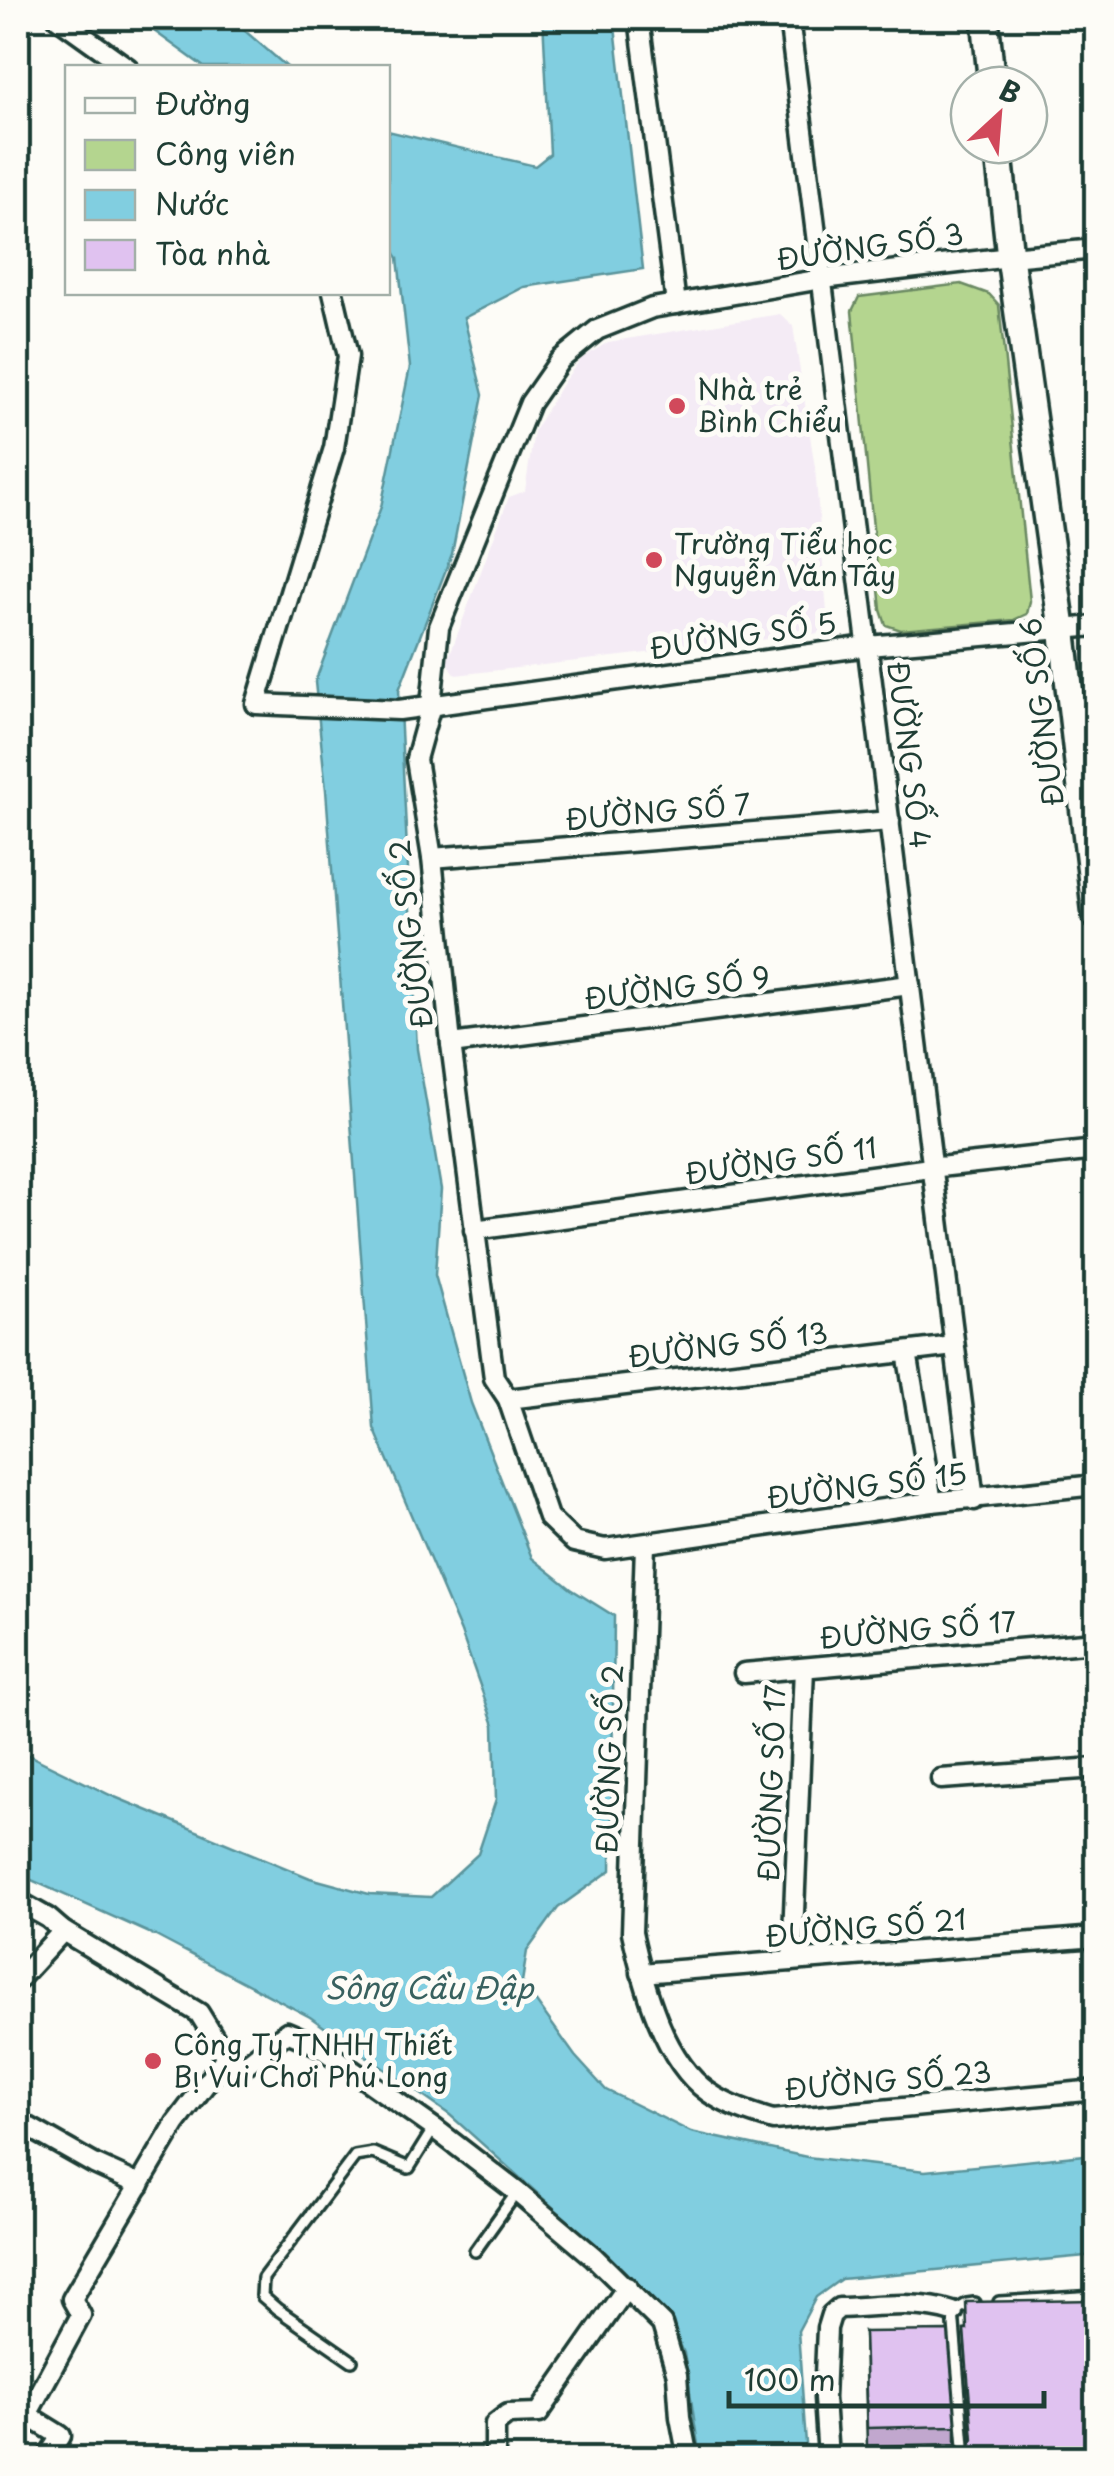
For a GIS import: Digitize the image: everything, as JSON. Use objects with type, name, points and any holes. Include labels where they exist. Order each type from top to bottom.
[{"type":"street","points":[[58,18],[124,65]]},
{"type":"street","points":[[638,18],[676,304]]},
{"type":"street","name":"ĐƯỜNG SỐ 4","points":[[789,18],[974,1500]]},
{"type":"street","points":[[985,18],[990,65]]},
{"type":"street","name":"ĐƯỜNG SỐ 6","points":[[1000,165],[1096,916]]},
{"type":"street","name":"ĐƯỜNG SỐ 3","points":[[652,308],[822,279],[1096,249]]},
{"type":"street","name":"ĐƯỜNG SỐ 5","points":[[333,295],[348,356],[334,448],[256,704],[399,710],[868,646],[1096,626]]},
{"type":"street","name":"ĐƯỜNG SỐ 2","points":[[641,1973],[632,1932],[645,1545],[605,1549],[574,1542],[548,1517],[508,1399],[494,1378],[451,1044],[432,858],[416,759],[432,705],[439,627],[530,402],[560,360],[597,330],[652,308]]},
{"type":"street","name":"ĐƯỜNG SỐ 7","points":[[432,858],[890,821]]},
{"type":"street","name":"ĐƯỜNG SỐ 9","points":[[451,1044],[910,986]]},
{"type":"street","name":"ĐƯỜNG SỐ 11","points":[[474,1230],[930,1168],[1096,1150]]},
{"type":"street","name":"ĐƯỜNG SỐ 13","points":[[508,1399],[954,1346]]},
{"type":"street","points":[[907,1352],[932,1502]]},
{"type":"street","name":"ĐƯỜNG SỐ 15","points":[[645,1545],[932,1502],[1096,1485]]},
{"type":"street","name":"ĐƯỜNG SỐ 17","points":[[744,1673],[1096,1642]]},
{"type":"street","name":"ĐƯỜNG SỐ 17","points":[[792,1961],[804,1668]]},
{"type":"street","points":[[941,1779],[1096,1768]]},
{"type":"street","points":[[18,1901],[199,2013],[226,2057],[244,2066],[287,2032],[315,2044],[517,2192],[627,2288],[662,2324],[676,2374],[688,2458]]},
{"type":"street","points":[[18,1980],[63,1931]]},
{"type":"street","name":"ĐƯỜNG SỐ 21","points":[[641,1973],[1096,1937]]},
{"type":"street","name":"ĐƯỜNG SỐ 23","points":[[641,1973],[656,2016],[679,2062],[705,2090],[737,2109],[772,2120],[1096,2090]]},
{"type":"street","points":[[47,2458],[61,2436],[27,2416],[80,2315],[72,2300],[176,2122],[226,2057]]},
{"type":"street","points":[[18,2121],[140,2185]]},
{"type":"street","points":[[495,2458],[495,2424],[508,2414],[539,2413],[627,2288]]},
{"type":"street","points":[[828,2458],[824,2398],[831,2315],[839,2308],[920,2305],[953,2312]]},
{"type":"lane","points":[[352,2361],[262,2296],[262,2278],[355,2156],[372,2153],[409,2168],[434,2128]]},
{"type":"lane","points":[[475,2251],[517,2192]]},
{"type":"lane","points":[[965,2458],[953,2312],[967,2304],[1096,2296]]},
{"type":"shaded area","name":"Trường Tiểu học Nguyễn Văn Tây","points":[[780,314],[793,326],[815,468],[828,624],[820,633],[456,675],[447,662],[509,497],[525,491],[534,431],[581,359],[608,342]]},
{"type":"green space","points":[[961,284],[989,294],[999,305],[1030,601],[1027,614],[1014,620],[901,630],[886,625],[881,610],[852,311],[859,297]]},
{"type":"water","points":[[136,18],[230,18],[285,65],[201,65]]},
{"type":"water","name":"Sông Cầu Đập","points":[[543,18],[614,18],[643,269],[524,287],[464,318],[483,395],[452,554],[399,690],[417,1049],[441,1189],[435,1275],[471,1403],[532,1558],[614,1616],[611,1870],[558,1908],[527,1951],[522,1982],[575,2056],[606,2090],[691,2132],[807,2157],[925,2171],[1096,2154],[1096,2255],[841,2279],[816,2297],[798,2331],[807,2458],[700,2458],[684,2353],[670,2321],[623,2270],[450,2115],[310,2017],[154,1935],[18,1874],[18,1750],[110,1795],[310,1878],[369,1894],[431,1897],[478,1854],[496,1800],[494,1725],[461,1632],[374,1428],[315,682],[381,507],[410,367],[398,258],[390,246],[390,131],[535,166],[550,154]]},
{"type":"building","points":[[1096,2300],[1096,2458],[970,2458],[973,2439],[964,2330],[966,2302]]},
{"type":"building","points":[[948,2331],[956,2426],[867,2428],[864,2332]]},
{"type":"place","name":"Nhà trẻ Bình Chiểu","points":[[677,406]]},
{"type":"place","name":"Trường Tiểu học Nguyễn Văn Tây","points":[[654,560]]},
{"type":"place","name":"Công Ty TNHH Thiết Bị Vui Chơi Phú Long","points":[[153,2061]]}]
